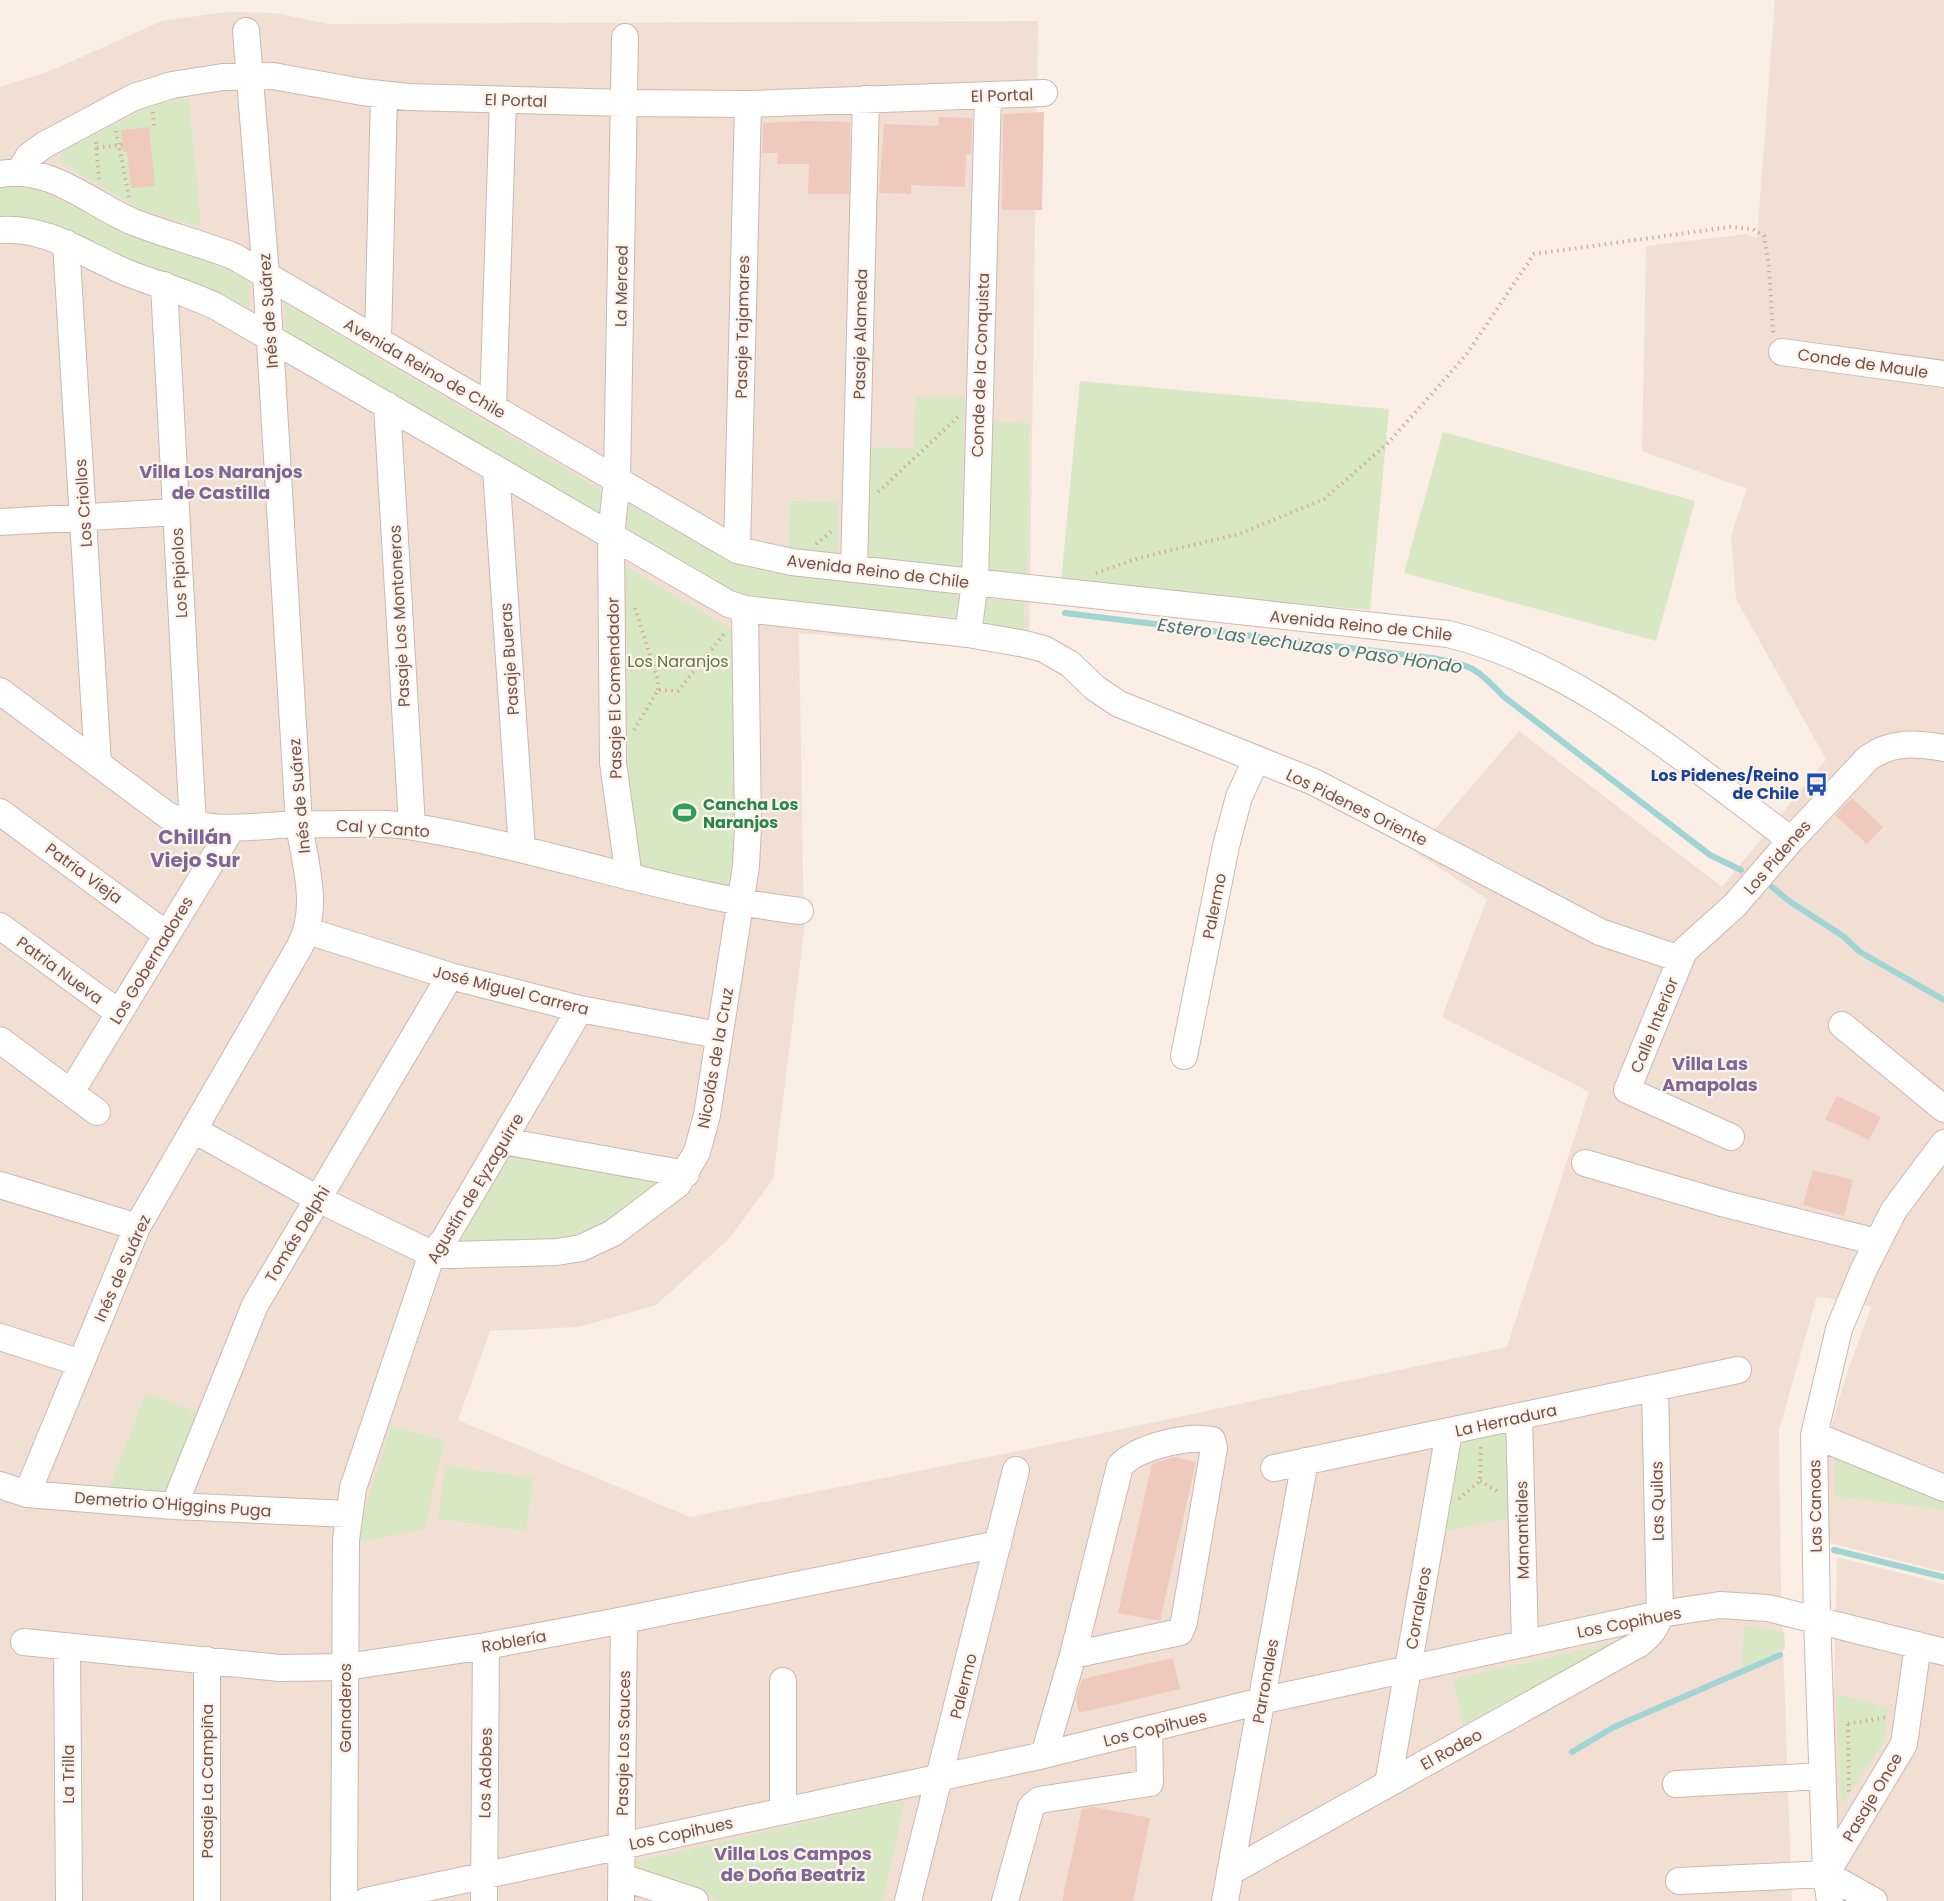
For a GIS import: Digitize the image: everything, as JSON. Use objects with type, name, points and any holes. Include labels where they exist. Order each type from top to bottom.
[{"type":"street","name":"Inés de Suárez","points":[[27,1494],[137,1227],[308,931],[312,908],[299,824],[266,275],[246,31]]},
{"type":"street","name":"La Merced","points":[[611,535],[617,480],[625,37]]},
{"type":"street","name":"El Portal","points":[[9,173],[37,150],[102,112],[134,97],[172,85],[249,75],[291,78],[384,95],[624,103],[748,104],[1044,93]]},
{"type":"street","points":[[378,340],[384,95]]},
{"type":"street","name":"Conde de la Conquista","points":[[968,634],[975,582],[978,398],[988,95]]},
{"type":"street","name":"Pasaje Alameda","points":[[854,569],[866,99]]},
{"type":"street","points":[[493,407],[503,100]]},
{"type":"street","name":"Pasaje Tajamares","points":[[737,550],[748,104]]},
{"type":"street","name":"Avenida Reino de Chile","points":[[9,173],[55,180],[133,221],[208,246],[266,275],[737,550],[792,562],[1448,633],[1483,642],[1578,687],[1791,840]]},
{"type":"street","points":[[0,230],[30,231],[66,243],[116,268],[207,303],[270,337],[713,596],[745,609],[968,634]]},
{"type":"street","name":"Los Criollos","points":[[66,243],[98,764]]},
{"type":"street","name":"Los Pipiolos","points":[[164,285],[193,826]]},
{"type":"street","name":"Conde de Maule","points":[[1782,352],[1944,374]]},
{"type":"street","name":"Pasaje Los Montoneros","points":[[387,405],[412,826]]},
{"type":"street","name":"Pasaje Bueras","points":[[496,469],[522,849]]},
{"type":"street","points":[[0,522],[176,512]]},
{"type":"street","name":"Pasaje El Comendador","points":[[611,535],[614,764],[629,877]]},
{"type":"street","name":"Nicolás de la Cruz","points":[[194,1130],[318,1199],[432,1254],[557,1252],[581,1248],[613,1233],[678,1184],[697,1152],[707,1115],[718,1035],[742,904],[748,827],[745,609]]},
{"type":"street","name":"Los Pidenes Oriente","points":[[968,634],[1044,649],[1070,664],[1095,688],[1119,704],[1314,782],[1600,932],[1680,960]]},
{"type":"street","name":"Cal y Canto","points":[[0,691],[167,815],[193,826],[232,828],[299,824],[412,826],[522,849],[742,904],[800,911]]},
{"type":"street","name":"Los Pidenes","points":[[1680,960],[1690,944],[1734,905],[1859,767],[1878,751],[1911,743],[1944,748]]},
{"type":"street","name":"Palermo","points":[[1184,1056],[1226,846],[1239,797],[1256,760]]},
{"type":"street","name":"Patria Vieja","points":[[0,812],[167,935]]},
{"type":"street","name":"Los Gobernadores","points":[[71,1092],[232,828]]},
{"type":"street","name":"Patria Nueva","points":[[0,926],[119,1013]]},
{"type":"street","name":"José Miguel Carrera","points":[[308,931],[450,976],[580,1009],[718,1035]]},
{"type":"street","name":"Calle Interior","points":[[1680,960],[1627,1090],[1731,1137]]},
{"type":"street","name":"Tomás Delphi","points":[[174,1506],[255,1305],[450,976]]},
{"type":"street","name":"Agustín de Eyzaguirre","points":[[348,1514],[364,1454],[432,1254],[444,1240],[580,1009]]},
{"type":"street","points":[[1842,1025],[1944,1109]]},
{"type":"street","points":[[0,1040],[97,1112]]},
{"type":"street","points":[[503,1141],[686,1174]]},
{"type":"street","name":"Las Canoas","points":[[1830,1901],[1826,1874],[1822,1783],[1814,1435],[1839,1329],[1877,1242],[1894,1210],[1944,1143]]},
{"type":"street","points":[[1585,1163],[1725,1203],[1877,1242]]},
{"type":"street","points":[[0,1185],[137,1227]]},
{"type":"street","points":[[0,1337],[81,1363]]},
{"type":"street","name":"La Herradura","points":[[1274,1468],[1738,1370]]},
{"type":"street","name":"Las Quilas","points":[[1655,1388],[1660,1614]]},
{"type":"street","name":"Manantiales","points":[[1519,1417],[1525,1643]]},
{"type":"street","name":"Corraleros","points":[[1388,1784],[1449,1432]]},
{"type":"street","points":[[1814,1435],[1944,1488]]},
{"type":"street","points":[[1044,1755],[1073,1655],[1120,1466],[1127,1458],[1144,1449],[1199,1437],[1212,1440],[1214,1448],[1208,1483],[1184,1622],[1179,1632],[1073,1655]]},
{"type":"street","name":"Parronales","points":[[1225,1901],[1305,1461]]},
{"type":"street","name":"Palermo","points":[[908,1901],[1016,1470]]},
{"type":"street","name":"Demetrio O'Higgins Puga","points":[[0,1485],[27,1494],[174,1506],[348,1514]]},
{"type":"street","name":"Ganaderos","points":[[344,1901],[348,1514]]},
{"type":"street","name":"Roblería","points":[[24,1642],[280,1668],[346,1667],[486,1646],[624,1620],[998,1544]]},
{"type":"street","name":"Los Copihues","points":[[366,1901],[1044,1755],[1261,1701],[1660,1614],[1720,1605],[1747,1606],[1817,1619],[1944,1652]]},
{"type":"street","name":"El Rodeo","points":[[1230,1872],[1639,1644],[1657,1627],[1660,1614]]},
{"type":"street","name":"Pasaje Los Sauces","points":[[621,1889],[624,1620]]},
{"type":"street","name":"Pasaje Once","points":[[1826,1874],[1904,1744],[1918,1645]]},
{"type":"street","name":"La Trilla","points":[[67,1646],[69,1901]]},
{"type":"street","name":"Los Adobes","points":[[484,1901],[486,1646]]},
{"type":"street","name":"Pasaje La Campiña","points":[[207,1660],[207,1901]]},
{"type":"street","points":[[783,1681],[783,1811]]},
{"type":"street","points":[[1005,1901],[1031,1807],[1039,1800],[1150,1783],[1149,1729]]},
{"type":"street","points":[[1676,1784],[1822,1783]]},
{"type":"street","points":[[1679,1881],[1826,1874],[1874,1901]]},
{"type":"street","points":[[621,1889],[695,1901]]},
{"type":"path","points":[[102,112],[120,145],[120,160],[124,159],[133,221]]},
{"type":"path","points":[[100,204],[97,148],[102,112]]},
{"type":"path","points":[[97,148],[120,145]]},
{"type":"path","points":[[1058,592],[1084,577],[1139,558],[1239,534],[1324,500],[1388,443],[1466,355],[1534,254],[1730,227],[1753,229],[1764,236],[1769,267],[1773,336],[1782,352]]},
{"type":"path","points":[[792,562],[856,513],[978,398]]},
{"type":"path","points":[[614,764],[658,690],[658,680],[633,602]]},
{"type":"path","points":[[658,690],[678,691],[745,609]]},
{"type":"path","points":[[1434,1519],[1480,1481],[1481,1425]]},
{"type":"path","points":[[1821,1729],[1909,1713]]},
{"type":"path","points":[[1848,1724],[1848,1778],[1853,1830]]},
{"type":"path","points":[[1822,1783],[1890,1768]]},
{"type":"shaded area","points":[[1775,0],[1944,0],[1944,1572],[1818,1540],[1824,1451],[1846,1376],[1871,1307],[1817,1296],[1779,1430],[1781,1590],[1792,1901],[0,1901],[0,87],[50,71],[162,21],[227,12],[275,13],[328,24],[1038,21],[1029,653],[799,633],[804,931],[773,1179],[729,1239],[656,1305],[579,1327],[490,1331],[458,1420],[690,1517],[1033,1448],[1507,1347],[1589,1092],[1442,1017],[1487,899],[1415,852],[1519,731],[1722,887],[1826,759],[1736,599],[1731,536],[1747,489],[1642,451],[1646,246],[1746,234],[1757,238]]},
{"type":"shaded area","points":[[1837,1557],[1944,1584],[1944,1901],[1839,1901],[1830,1865]]},
{"type":"green space","points":[[189,99],[201,227],[139,209],[60,162],[62,150],[156,104]]},
{"type":"green space","points":[[19,186],[39,190],[129,232],[191,252],[248,280],[250,314],[48,226],[25,218],[0,216],[0,188]]},
{"type":"green space","points":[[285,303],[601,490],[602,520],[286,335]]},
{"type":"green space","points":[[1080,381],[1389,409],[1370,610],[1061,583]]},
{"type":"green space","points":[[916,397],[965,397],[961,571],[862,559],[864,447],[914,448]]},
{"type":"green space","points":[[984,422],[1029,423],[1027,578],[979,573]]},
{"type":"green space","points":[[1443,432],[1695,501],[1656,641],[1404,573]]},
{"type":"green space","points":[[790,501],[838,502],[838,555],[789,550]]},
{"type":"green space","points":[[625,502],[727,560],[750,569],[959,589],[958,617],[746,600],[624,531]]},
{"type":"green space","name":"Los Naranjos","points":[[618,562],[733,630],[736,843],[727,891],[634,866]]},
{"type":"green space","points":[[977,597],[1024,603],[1025,637],[976,628]]},
{"type":"green space","points":[[500,1154],[664,1179],[615,1216],[582,1232],[551,1239],[447,1241]]},
{"type":"green space","points":[[146,1393],[202,1414],[172,1493],[108,1490]]},
{"type":"green space","points":[[391,1426],[444,1440],[425,1529],[360,1542],[360,1526]]},
{"type":"green space","points":[[1509,1429],[1511,1518],[1441,1532],[1459,1439]]},
{"type":"green space","points":[[1835,1453],[1944,1496],[1944,1510],[1834,1496]]},
{"type":"green space","points":[[445,1466],[533,1478],[526,1531],[438,1519]]},
{"type":"green space","points":[[1744,1625],[1784,1632],[1785,1649],[1742,1668]]},
{"type":"green space","points":[[1626,1640],[1463,1726],[1453,1679]]},
{"type":"green space","points":[[1836,1694],[1888,1708],[1884,1743],[1841,1805]]},
{"type":"green space","points":[[905,1800],[883,1901],[719,1901],[632,1874],[629,1863]]},
{"type":"building","points":[[1044,112],[1042,210],[1002,210],[1003,114]]},
{"type":"building","points":[[939,117],[972,118],[971,154],[966,154],[965,187],[911,185],[911,194],[879,193],[884,124],[938,126]]},
{"type":"building","points":[[850,122],[849,194],[808,194],[809,164],[777,164],[778,153],[762,153],[763,123]]},
{"type":"building","points":[[149,127],[155,186],[131,188],[127,152],[123,152],[121,130]]},
{"type":"building","points":[[1852,798],[1883,827],[1867,844],[1835,815]]},
{"type":"building","points":[[1837,1096],[1881,1117],[1869,1140],[1825,1119]]},
{"type":"building","points":[[1813,1170],[1853,1180],[1844,1216],[1803,1205]]},
{"type":"building","points":[[1174,1457],[1196,1462],[1160,1621],[1118,1613],[1152,1464]]},
{"type":"building","points":[[1173,1658],[1180,1689],[1079,1713],[1076,1699],[1082,1679]]},
{"type":"building","points":[[1094,1807],[1150,1818],[1133,1901],[1062,1901],[1082,1809]]},
{"type":"waterway","name":"Estero Las Lechuzas o Paso Hondo","points":[[1065,613],[1432,658],[1464,665],[1479,673],[1503,696],[1710,855],[1741,870]]},
{"type":"waterway","name":"Estero Las Lechuzas o Paso Hondo","points":[[1772,887],[1789,901],[1843,936],[1860,952],[1944,1000]]},
{"type":"waterway","points":[[1834,1550],[1944,1577]]},
{"type":"waterway","points":[[1572,1752],[1614,1727],[1780,1655]]},
{"type":"place","name":"Los Pidenes/Reino de Chile","points":[[1817,784]]},
{"type":"place","name":"Cancha Los Naranjos","points":[[685,813]]},
{"type":"district","name":"Villa Los Naranjos de Castilla","points":[[221,482]]},
{"type":"district","name":"Chillán Viejo Sur","points":[[195,848]]},
{"type":"district","name":"Villa Las Amapolas","points":[[1710,1074]]},
{"type":"district","name":"Villa Los Campos de Doña Beatriz","points":[[793,1864]]}]
